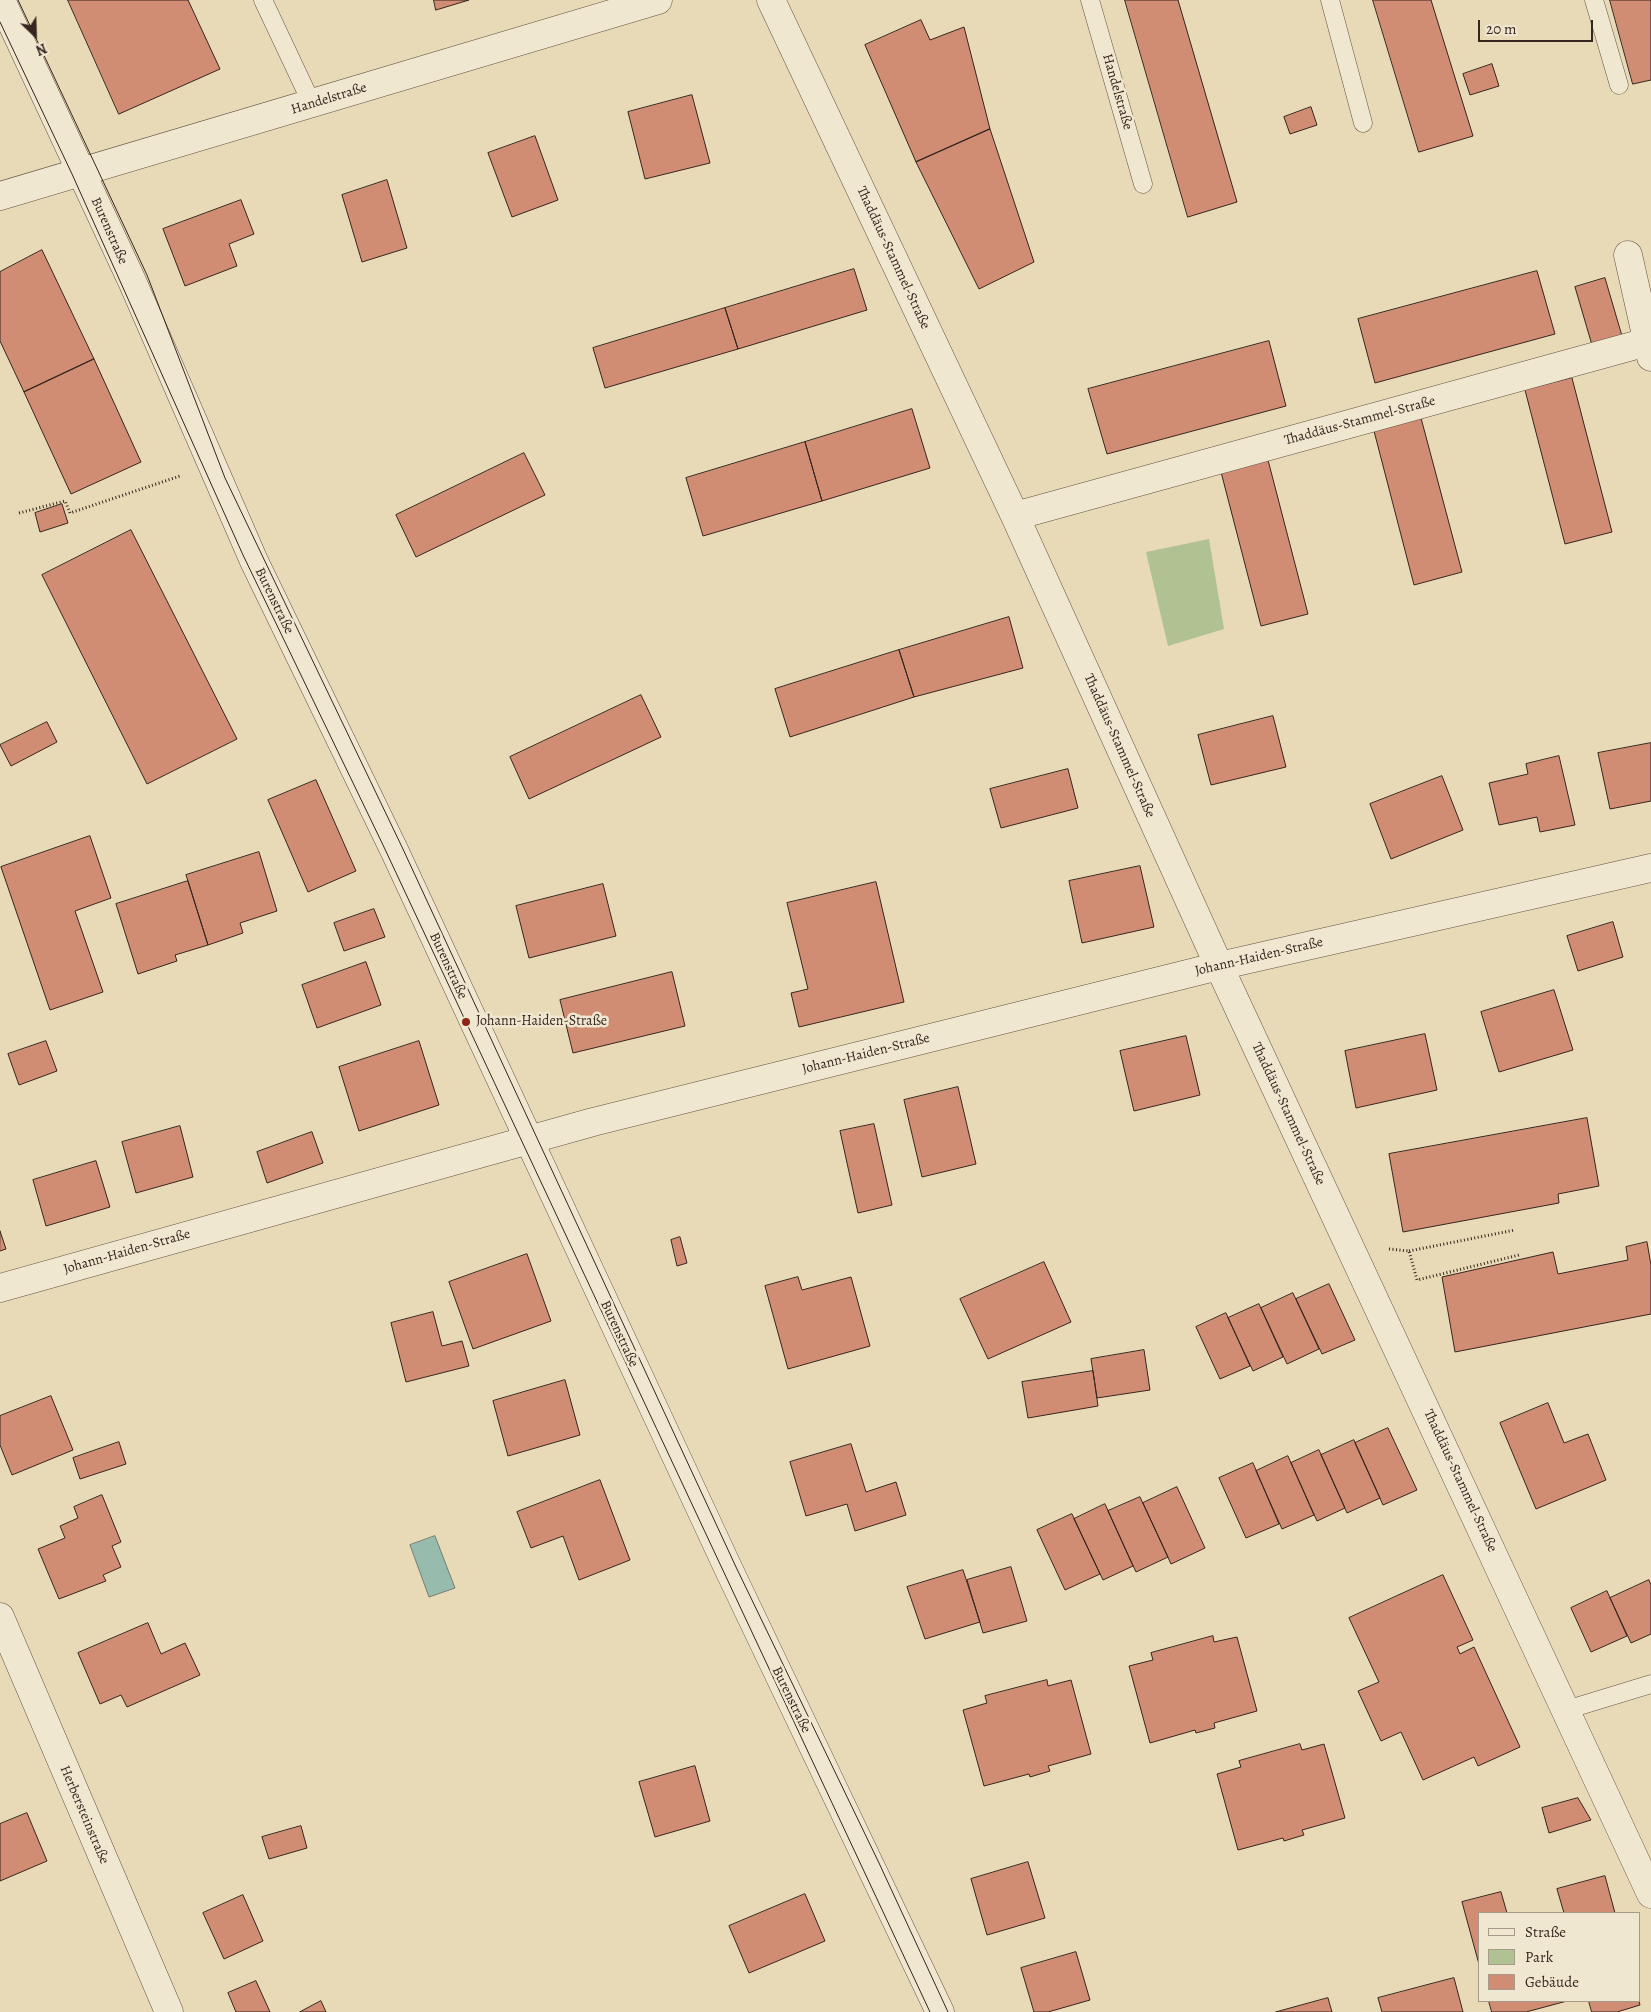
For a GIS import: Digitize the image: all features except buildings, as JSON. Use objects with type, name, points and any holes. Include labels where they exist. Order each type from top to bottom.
[{"type":"street","name":"Burenstraße","points":[[1,0],[82,172],[254,561],[325,705],[529,1139],[724,1561],[940,2012]]},
{"type":"street","name":"Handelstraße","points":[[0,196],[658,0]]},
{"type":"street","name":"Thaddäus-Stammel-Straße","points":[[770,0],[1015,516],[1219,966],[1651,1894]]},
{"type":"street","name":"Thaddäus-Stammel-Straße","points":[[1015,516],[1649,350],[1628,255]]},
{"type":"street","name":"Johann-Haiden-Straße","points":[[0,1288],[529,1139],[1219,966],[1651,868]]},
{"type":"street","name":"Herbersteinstraße","points":[[0,1617],[169,2012]]},
{"type":"lane","points":[[263,0],[312,104]]},
{"type":"lane","name":"Handelstraße","points":[[1090,0],[1143,184]]},
{"type":"lane","points":[[1330,0],[1363,123]]},
{"type":"lane","points":[[1594,0],[1620,85]]},
{"type":"lane","points":[[1566,1710],[1651,1684]]},
{"type":"path","points":[[19,513],[65,501],[70,513],[180,476]]},
{"type":"path","points":[[1355,1258],[1387,1249],[1409,1251],[1515,1230]]},
{"type":"path","points":[[1409,1251],[1417,1280],[1520,1255]]},
{"type":"green space","points":[[1209,539],[1224,629],[1168,646],[1146,552]]},
{"type":"shaded area","points":[[435,1536],[455,1588],[429,1597],[410,1545]]},
{"type":"tram line","points":[[18,0],[147,275],[225,478],[402,847],[736,1567],[879,1863],[948,2012]]},
{"type":"tram line","points":[[0,22],[72,174],[243,555],[383,845],[930,2012]]},
{"type":"place","name":"Johann-Haiden-Straße","points":[[466,1022]]}]
